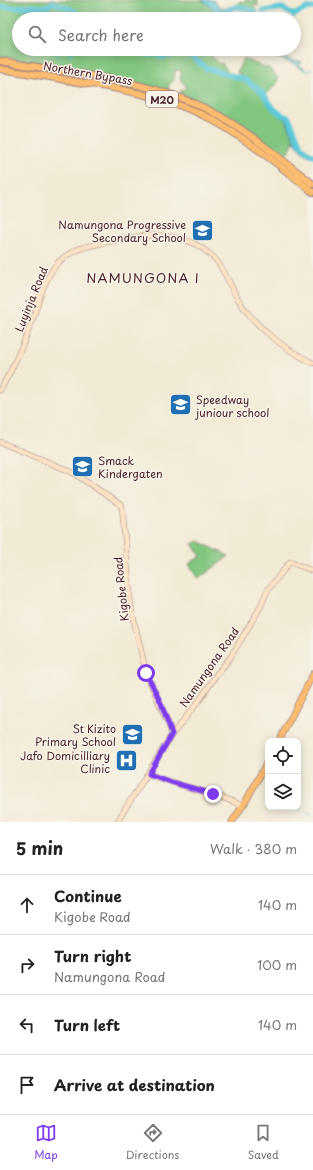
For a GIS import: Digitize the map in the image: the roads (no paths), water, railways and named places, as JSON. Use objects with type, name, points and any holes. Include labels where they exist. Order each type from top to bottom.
[{"type":"highway","name":"Northern Bypass","points":[[0,61],[111,80],[167,93],[210,111],[230,122],[313,184]]},
{"type":"highway","name":"Northern Bypass","points":[[0,68],[135,92],[167,101],[217,123],[259,151],[313,192]]},
{"type":"highway","points":[[284,162],[298,168],[313,179]]},
{"type":"highway","points":[[302,184],[313,196]]},
{"type":"main road","points":[[281,738],[313,674]]},
{"type":"main road","points":[[232,822],[243,806],[265,766]]},
{"type":"street","name":"Luyinja Road","points":[[0,390],[11,372],[20,352],[40,296],[55,267],[65,256],[86,246],[130,238],[159,235],[182,238],[195,243],[215,259],[238,299],[255,321],[279,343],[313,363]]},
{"type":"street","name":"Kigobe Road","points":[[0,442],[72,472],[122,506],[126,538],[130,607],[146,673],[169,725],[172,734],[170,736]]},
{"type":"street","name":"Namungona Road","points":[[117,822],[149,774],[170,736],[224,667],[261,606],[267,591],[290,562],[313,571]]},
{"type":"street","points":[[149,774],[229,799],[243,806]]},
{"type":"water","points":[[202,0],[213,0],[219,7],[229,10],[228,12],[217,12]]},
{"type":"water","points":[[272,56],[292,61],[301,61],[302,63],[298,64],[305,69]]},
{"type":"water","points":[[284,116],[302,149],[313,155],[313,157],[306,154],[297,146]]},
{"type":"waterway","points":[[0,7],[44,7],[53,3],[71,9],[75,12]]},
{"type":"waterway","points":[[222,12],[238,7],[255,12]]},
{"type":"waterway","points":[[263,11],[282,8],[289,12]]},
{"type":"waterway","points":[[300,12],[307,8],[313,8]]},
{"type":"waterway","points":[[160,56],[166,56]]},
{"type":"waterway","points":[[192,56],[206,68],[246,80],[262,92],[274,109],[288,117],[303,148],[313,155]]},
{"type":"waterway","points":[[302,69],[307,71],[313,70]]},
{"type":"waterway","points":[[298,810],[313,815]]},
{"type":"place","name":"Namungona Progressive Secondary School","points":[[202,230]]},
{"type":"place","name":"Speedway juniour school","points":[[181,405]]},
{"type":"place","name":"Smack Kindergaten","points":[[82,466]]},
{"type":"place","name":"St Kizito Primary School","points":[[132,734]]},
{"type":"place","name":"Jafo Domicilliary Clinic","points":[[126,761]]},
{"type":"district","name":"NAMUNGONA I","points":[[143,277]]}]
